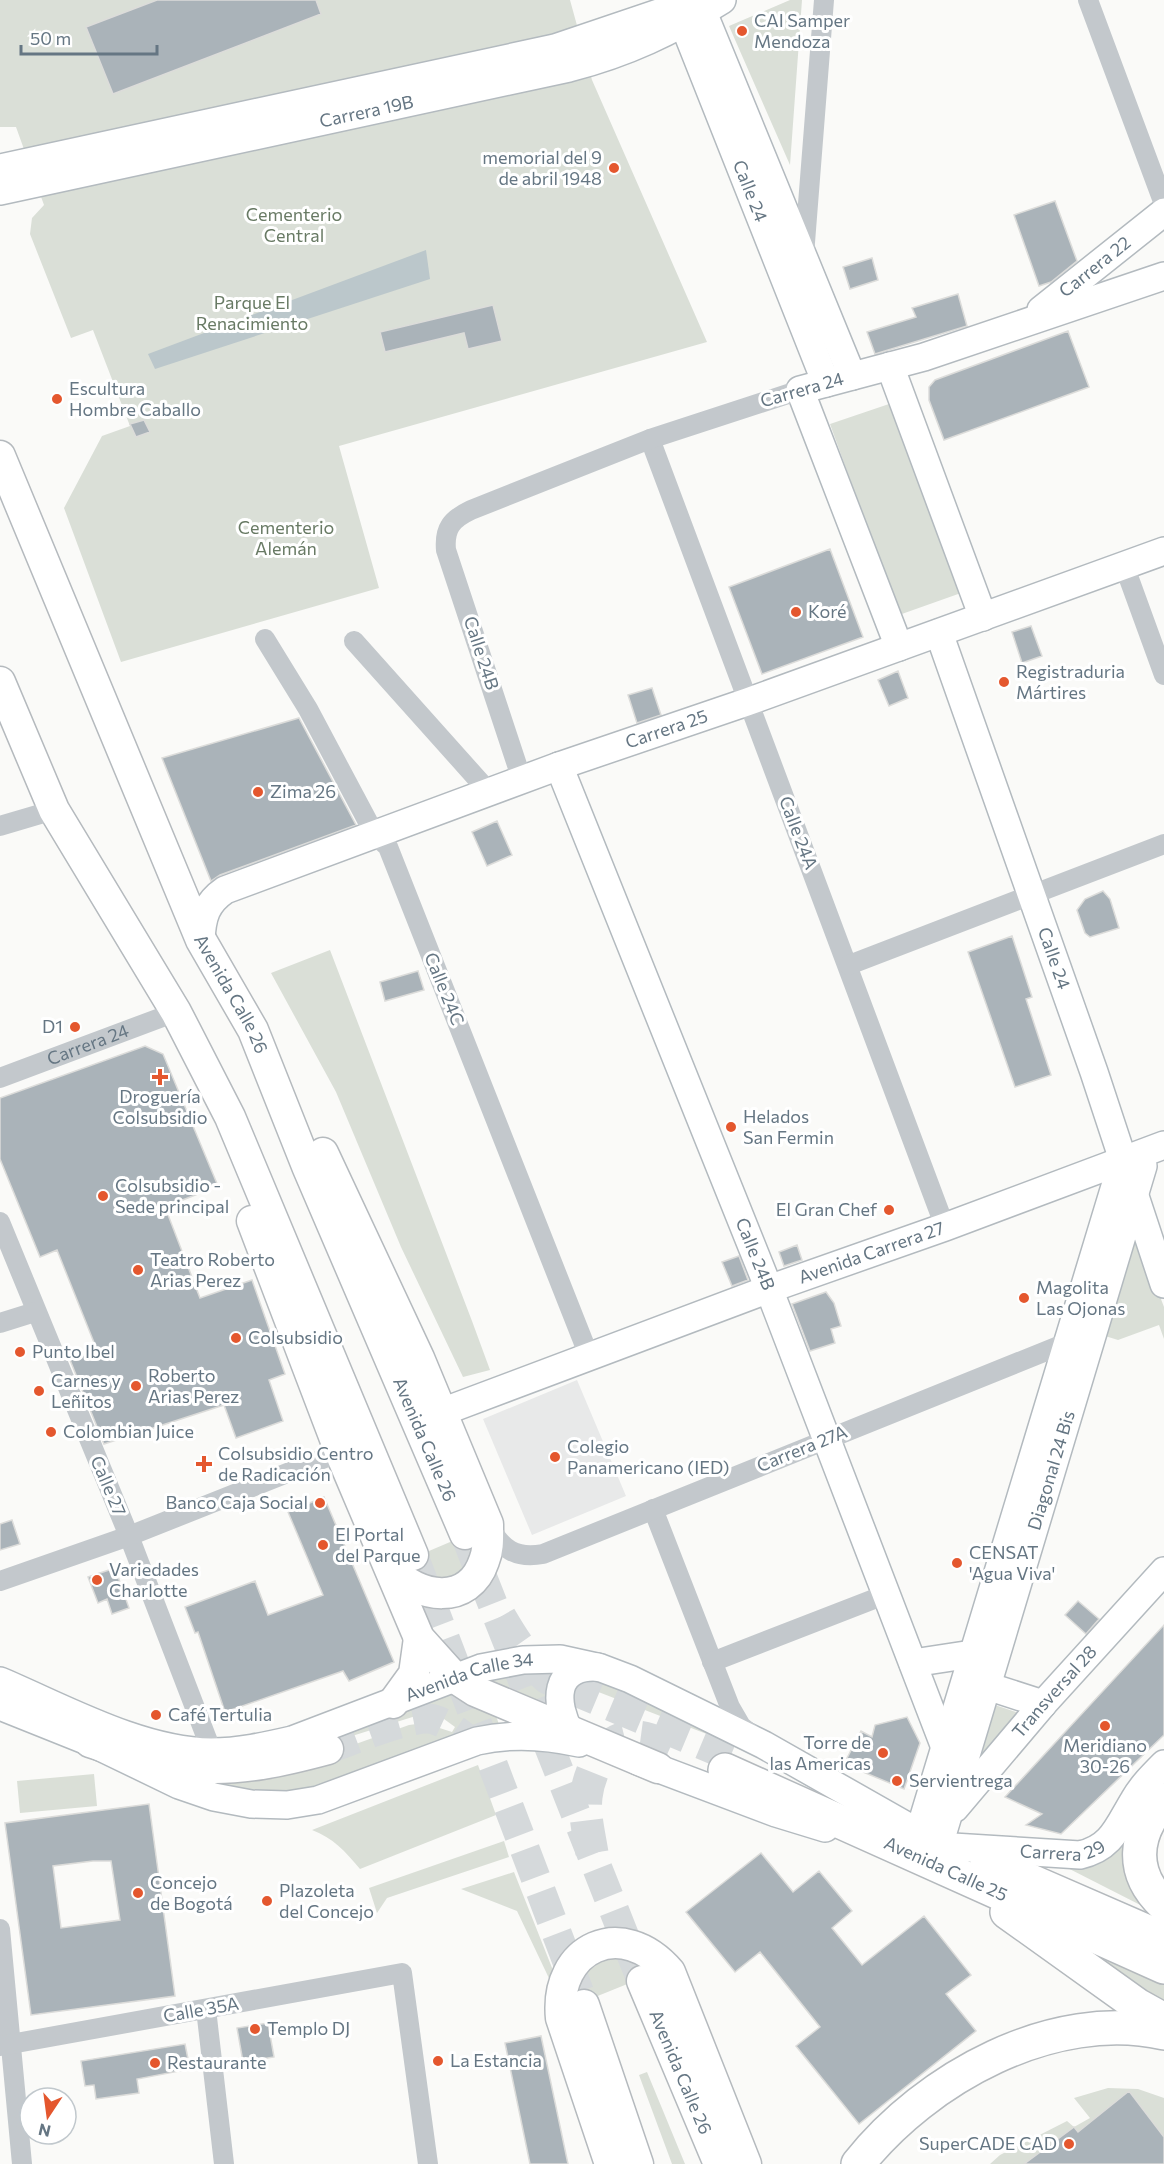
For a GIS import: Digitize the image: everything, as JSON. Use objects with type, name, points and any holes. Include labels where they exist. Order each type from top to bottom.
[{"type":"highway","name":"Avenida Calle 25","points":[[728,1763],[936,1843],[1164,1939]]},
{"type":"highway","points":[[1164,1800],[1145,1826],[1139,1851],[1142,1872],[1153,1894],[1164,1905]]},
{"type":"highway","name":"Avenida Calle 25","points":[[936,1843],[1164,1967]]},
{"type":"highway","points":[[936,1843],[1127,1998],[1164,2020]]},
{"type":"highway","points":[[858,2164],[891,2127],[924,2100],[974,2068],[1013,2049],[1052,2036],[1083,2030],[1117,2028],[1164,2033]]},
{"type":"main road","name":"Avenida Calle 26","points":[[0,456],[201,940],[253,1030],[307,1166],[476,1529]]},
{"type":"main road","points":[[0,682],[54,810],[176,1012],[230,1117],[410,1586],[422,1591],[440,1593],[462,1587],[472,1581],[484,1564],[488,1550],[476,1529],[442,1412],[324,1156],[253,1030]]},
{"type":"main road","points":[[176,1012],[340,1452],[402,1561],[420,1638],[414,1674],[393,1703]]},
{"type":"main road","points":[[420,1638],[455,1678],[482,1695],[658,1768]]},
{"type":"main road","points":[[90,1743],[145,1761],[188,1769],[216,1770],[274,1763],[328,1749]]},
{"type":"main road","points":[[610,2164],[561,2018],[559,2003],[561,1987],[576,1962],[587,1952],[617,1941],[646,1949],[670,1972],[746,2164]]},
{"type":"main road","name":"Avenida Calle 26","points":[[642,1981],[719,2164]]},
{"type":"main road","points":[[584,2005],[638,2164]]},
{"type":"street","points":[[804,258],[824,0]]},
{"type":"street","points":[[1088,0],[1164,204]]},
{"type":"street","name":"Calle 24","points":[[693,6],[804,258],[852,376]]},
{"type":"street","name":"Calle 24","points":[[693,6],[826,383]]},
{"type":"street","name":"Carrera 19B","points":[[0,168],[555,48],[693,6]]},
{"type":"street","name":"Carrera 19B","points":[[0,192],[616,56],[693,6]]},
{"type":"street","name":"Carrera 22","points":[[1026,322],[1164,212]]},
{"type":"street","name":"Carrera 24","points":[[449,526],[457,517],[471,510],[650,439],[800,390],[890,366],[1164,276]]},
{"type":"street","points":[[890,366],[983,617]]},
{"type":"street","points":[[800,390],[899,647]]},
{"type":"street","name":"Calle 24A","points":[[650,439],[747,702],[849,965],[945,1227]]},
{"type":"street","name":"Calle 24B","points":[[449,526],[446,550],[522,780]]},
{"type":"street","name":"Carrera 25","points":[[201,940],[207,907],[212,899],[225,890],[559,766],[747,702],[1164,551]]},
{"type":"street","points":[[1124,566],[1164,675]]},
{"type":"street","name":"Calle 24","points":[[948,630],[1135,1160],[1164,1223]]},
{"type":"street","name":"Calle 24C","points":[[265,639],[308,709],[375,834],[388,847],[589,1356]]},
{"type":"street","points":[[354,641],[489,792]]},
{"type":"street","name":"Calle 24B","points":[[559,766],[769,1288],[944,1745]]},
{"type":"street","points":[[0,826],[54,810]]},
{"type":"street","points":[[849,965],[1039,890],[1164,844]]},
{"type":"street","name":"Carrera 24","points":[[0,1078],[176,1012]]},
{"type":"street","name":"Avenida Carrera 27","points":[[442,1412],[769,1288],[1135,1160],[1164,1145]]},
{"type":"street","name":"Calle 24","points":[[1135,1160],[1134,1195],[1164,1284]]},
{"type":"street","name":"Diagonal 24 Bis","points":[[936,1843],[944,1745],[1066,1343],[1135,1160]]},
{"type":"street","name":"Diagonal 24 Bis","points":[[936,1843],[987,1686],[1134,1195]]},
{"type":"street","name":"Calle 27","points":[[0,1222],[35,1312],[129,1536],[212,1752]]},
{"type":"street","points":[[0,1323],[35,1312]]},
{"type":"street","name":"Carrera 27A","points":[[476,1529],[515,1554],[530,1556],[653,1509],[1092,1332]]},
{"type":"street","points":[[0,1581],[129,1536],[340,1452]]},
{"type":"street","points":[[653,1509],[732,1712],[741,1726],[764,1745]]},
{"type":"street","name":"Transversal 28","points":[[936,1843],[1043,1704],[1164,1571]]},
{"type":"street","points":[[712,1662],[887,1594]]},
{"type":"street","points":[[913,1663],[972,1653]]},
{"type":"street","name":"Avenida Calle 34","points":[[0,1681],[137,1738],[212,1752],[255,1748],[292,1740],[481,1668],[523,1660],[560,1659],[601,1668],[764,1745],[936,1843]]},
{"type":"street","points":[[570,1731],[560,1707],[561,1685],[566,1677],[579,1669],[601,1668]]},
{"type":"street","points":[[987,1686],[1043,1704]]},
{"type":"street","points":[[0,1706],[90,1743],[179,1785],[214,1797],[251,1804],[286,1805],[318,1800],[477,1741],[512,1735],[533,1735],[590,1745],[776,1813],[936,1843]]},
{"type":"street","name":"Carrera 29","points":[[936,1843],[1080,1855],[1094,1852],[1112,1839],[1142,1788],[1164,1764]]},
{"type":"street","points":[[0,1929],[6,2045],[22,2164]]},
{"type":"street","name":"Calle 35A","points":[[6,2045],[402,1973],[428,2164]]},
{"type":"street","points":[[206,2009],[224,2164]]},
{"type":"shaded area","points":[[426,250],[430,279],[155,369],[148,354]]},
{"type":"shaded area","name":"Colegio Panamericano (IED)","points":[[577,1380],[626,1496],[532,1535],[483,1419]]},
{"type":"green space","name":"Cementerio Central","points":[[0,0],[570,0],[592,80],[707,342],[339,446],[379,588],[121,662],[64,508],[102,436],[130,426],[93,330],[71,338],[30,234],[32,218],[44,205],[16,127],[0,127]]},
{"type":"green space","points":[[790,0],[802,0],[790,165],[729,26]]},
{"type":"green space","points":[[889,404],[961,593],[899,615],[830,424]]},
{"type":"green space","points":[[330,950],[490,1370],[463,1377],[401,1247],[336,1092],[271,973]]},
{"type":"green space","points":[[1136,1233],[1164,1307],[1164,1339],[1159,1325],[1118,1340],[1102,1335]]},
{"type":"green space","points":[[483,1528],[480,1556],[446,1588],[396,1565]]},
{"type":"green space","points":[[510,1668],[571,1668],[560,1725],[466,1682]]},
{"type":"green space","points":[[597,1679],[608,1680],[735,1745],[583,1686]]},
{"type":"green space","points":[[448,1688],[491,1702],[500,1727],[325,1792],[250,1796],[170,1772],[325,1755],[409,1725],[424,1723],[452,1732],[455,1727],[444,1719],[422,1714],[298,1753]]},
{"type":"green space","points":[[992,1704],[1019,1713],[972,1766]]},
{"type":"green space","points":[[478,1765],[496,1815],[360,1869],[338,1846],[312,1830]]},
{"type":"green space","points":[[94,1774],[97,1806],[20,1813],[17,1781]]},
{"type":"green space","points":[[1128,1838],[1156,1913],[1048,1858]]},
{"type":"green space","points":[[504,1841],[509,1857],[387,1898],[377,1913],[369,1888]]},
{"type":"green space","points":[[514,1872],[558,1983],[556,1993],[517,1911],[461,1889]]},
{"type":"green space","points":[[1049,1935],[1164,1980],[1164,2003]]},
{"type":"green space","points":[[597,1951],[662,1970],[563,2010]]},
{"type":"green space","points":[[647,2072],[685,2164],[672,2164],[639,2075]]},
{"type":"green space","points":[[1108,2088],[1138,2089],[1164,2098],[1164,2137],[1129,2091],[1095,2119],[1102,2164],[1074,2127],[1090,2118],[1074,2098]]},
{"type":"green space","points":[[1067,2121],[1074,2127],[1024,2164],[990,2164],[1000,2155]]},
{"type":"building","points":[[157,0],[316,0],[321,14],[113,94],[86,27]]},
{"type":"building","points":[[1055,201],[1077,261],[1051,282],[1039,286],[1014,215]]},
{"type":"building","points":[[872,258],[878,280],[850,289],[843,267]]},
{"type":"building","points":[[958,294],[967,326],[875,354],[867,332],[916,317],[912,308]]},
{"type":"building","points":[[493,305],[502,341],[468,349],[464,333],[385,352],[380,332]]},
{"type":"building","points":[[1068,331],[1089,387],[944,440],[929,400],[929,387],[935,380]]},
{"type":"building","points":[[144,420],[150,432],[136,437],[130,424]]},
{"type":"building","name":"Koré","points":[[830,549],[863,637],[762,674],[729,587]]},
{"type":"building","points":[[1031,626],[1042,656],[1022,663],[1012,632]]},
{"type":"building","points":[[898,671],[908,698],[889,706],[878,680]]},
{"type":"building","points":[[652,688],[661,715],[637,723],[628,695]]},
{"type":"building","name":"Zima 26","points":[[299,718],[356,825],[220,875],[211,881],[162,758]]},
{"type":"building","points":[[497,821],[512,855],[487,866],[472,832]]},
{"type":"building","points":[[1103,891],[1110,899],[1119,928],[1090,937],[1085,933],[1077,910],[1085,899]]},
{"type":"building","points":[[1012,936],[1032,997],[1026,999],[1051,1075],[1015,1087],[968,952]]},
{"type":"building","points":[[418,971],[424,990],[385,1001],[380,982]]},
{"type":"building","name":"Colsubsidio - Sede principal","points":[[145,1046],[163,1054],[218,1186],[165,1207],[200,1298],[252,1280],[285,1374],[269,1380],[283,1421],[236,1438],[224,1405],[104,1444],[70,1360],[97,1350],[57,1250],[40,1257],[0,1159],[0,1098]]},
{"type":"building","points":[[797,1245],[802,1260],[784,1266],[779,1252]]},
{"type":"building","points":[[739,1256],[748,1280],[732,1286],[722,1262]]},
{"type":"building","points":[[826,1292],[834,1303],[841,1326],[831,1329],[835,1343],[810,1351],[792,1304]]},
{"type":"building","points":[[324,1497],[394,1662],[349,1681],[343,1671],[225,1712],[198,1632],[195,1633],[185,1607],[255,1581],[268,1615],[323,1595],[288,1512]]},
{"type":"building","points":[[12,1520],[20,1544],[0,1550],[0,1524]]},
{"type":"building","points":[[115,1568],[129,1608],[112,1614],[107,1599],[98,1603],[88,1577]]},
{"type":"building","points":[[1078,1601],[1099,1619],[1086,1634],[1065,1615]]},
{"type":"building","points":[[1164,1625],[1164,1735],[1061,1834],[1026,1825],[1042,1814],[1005,1797]]},
{"type":"building","name":"Torre de las Americas","points":[[907,1717],[920,1743],[904,1789],[844,1764],[861,1731],[872,1737],[875,1725]]},
{"type":"building","name":"Concejo de Bogotá","points":[[149,1804],[175,1996],[31,2015],[5,1823]],"holes":[[[111,1861],[120,1920],[61,1928],[53,1866]]]},
{"type":"building","points":[[761,1853],[793,1892],[819,1871],[852,1911],[832,1928],[862,1965],[924,1916],[971,1975],[946,1994],[976,2031],[859,2124],[796,2046],[820,2027],[760,1952],[735,1972],[686,1912]]},
{"type":"building","points":[[268,2023],[274,2057],[243,2062],[237,2028]]},
{"type":"building","points":[[541,2036],[568,2164],[530,2164],[505,2043]]},
{"type":"building","points":[[185,2044],[190,2069],[137,2079],[139,2093],[96,2099],[94,2085],[85,2086],[81,2061]]},
{"type":"building","points":[[1129,2091],[1164,2137],[1164,2164],[1024,2164],[1074,2127],[1078,2132]]},
{"type":"tunnel","points":[[465,1534],[642,1981]]},
{"type":"tunnel","points":[[413,1555],[579,1992]]},
{"type":"tunnel","points":[[500,1617],[521,1650],[548,1678],[731,1755]]},
{"type":"tunnel","points":[[328,1749],[396,1725],[432,1719],[455,1730],[489,1760]]},
{"type":"tunnel","points":[[592,1853],[586,1818],[586,1797],[591,1777],[600,1757],[615,1742],[624,1738],[644,1738],[670,1748]]},
{"type":"place","name":"CAI Samper Mendoza","points":[[742,31]]},
{"type":"place","name":"memorial del 9 de abril 1948","points":[[614,168]]},
{"type":"place","name":"Escultura Hombre Caballo","points":[[57,399]]},
{"type":"place","name":"Koré","points":[[796,612]]},
{"type":"place","name":"Registraduria Mártires","points":[[1004,682]]},
{"type":"place","name":"Zima 26","points":[[258,792]]},
{"type":"place","name":"D1","points":[[75,1027]]},
{"type":"place","name":"Droguería Colsubsidio","points":[[160,1077]]},
{"type":"place","name":"Helados San Fermin","points":[[731,1127]]},
{"type":"place","name":"Colsubsidio - Sede principal","points":[[103,1196]]},
{"type":"place","name":"El Gran Chef","points":[[889,1210]]},
{"type":"place","name":"Teatro Roberto Arias Perez","points":[[138,1270]]},
{"type":"place","name":"Magolita Las Ojonas","points":[[1024,1298]]},
{"type":"place","name":"Colsubsidio","points":[[236,1338]]},
{"type":"place","name":"Punto Ibel","points":[[20,1352]]},
{"type":"place","name":"Roberto Arias Perez","points":[[136,1386]]},
{"type":"place","name":"Carnes y Leñitos","points":[[39,1391]]},
{"type":"place","name":"Colombian Juice","points":[[51,1432]]},
{"type":"place","name":"Colegio Panamericano (IED)","points":[[555,1457]]},
{"type":"place","name":"Colsubsidio Centro de Radicación","points":[[204,1464]]},
{"type":"place","name":"Banco Caja Social","points":[[320,1503]]},
{"type":"place","name":"El Portal del Parque","points":[[323,1545]]},
{"type":"place","name":"CENSAT 'Agua Viva'","points":[[957,1563]]},
{"type":"place","name":"Variedades Charlotte","points":[[97,1580]]},
{"type":"place","name":"Café Tertulia","points":[[156,1715]]},
{"type":"place","name":"Meridiano 30-26","points":[[1105,1726]]},
{"type":"place","name":"Torre de las Americas","points":[[883,1753]]},
{"type":"place","name":"Servientrega","points":[[897,1781]]},
{"type":"place","name":"Concejo de Bogotá","points":[[138,1893]]},
{"type":"place","name":"Plazoleta del Concejo","points":[[267,1901]]},
{"type":"place","name":"Templo DJ","points":[[255,2029]]},
{"type":"place","name":"La Estancia","points":[[438,2061]]},
{"type":"place","name":"Restaurante","points":[[155,2063]]},
{"type":"place","name":"SuperCADE CAD","points":[[1069,2144]]},
{"type":"park label","name":"Parque El Renacimiento","points":[[252,313]]},
{"type":"park label","name":"Cementerio Alemán","points":[[286,538]]}]
